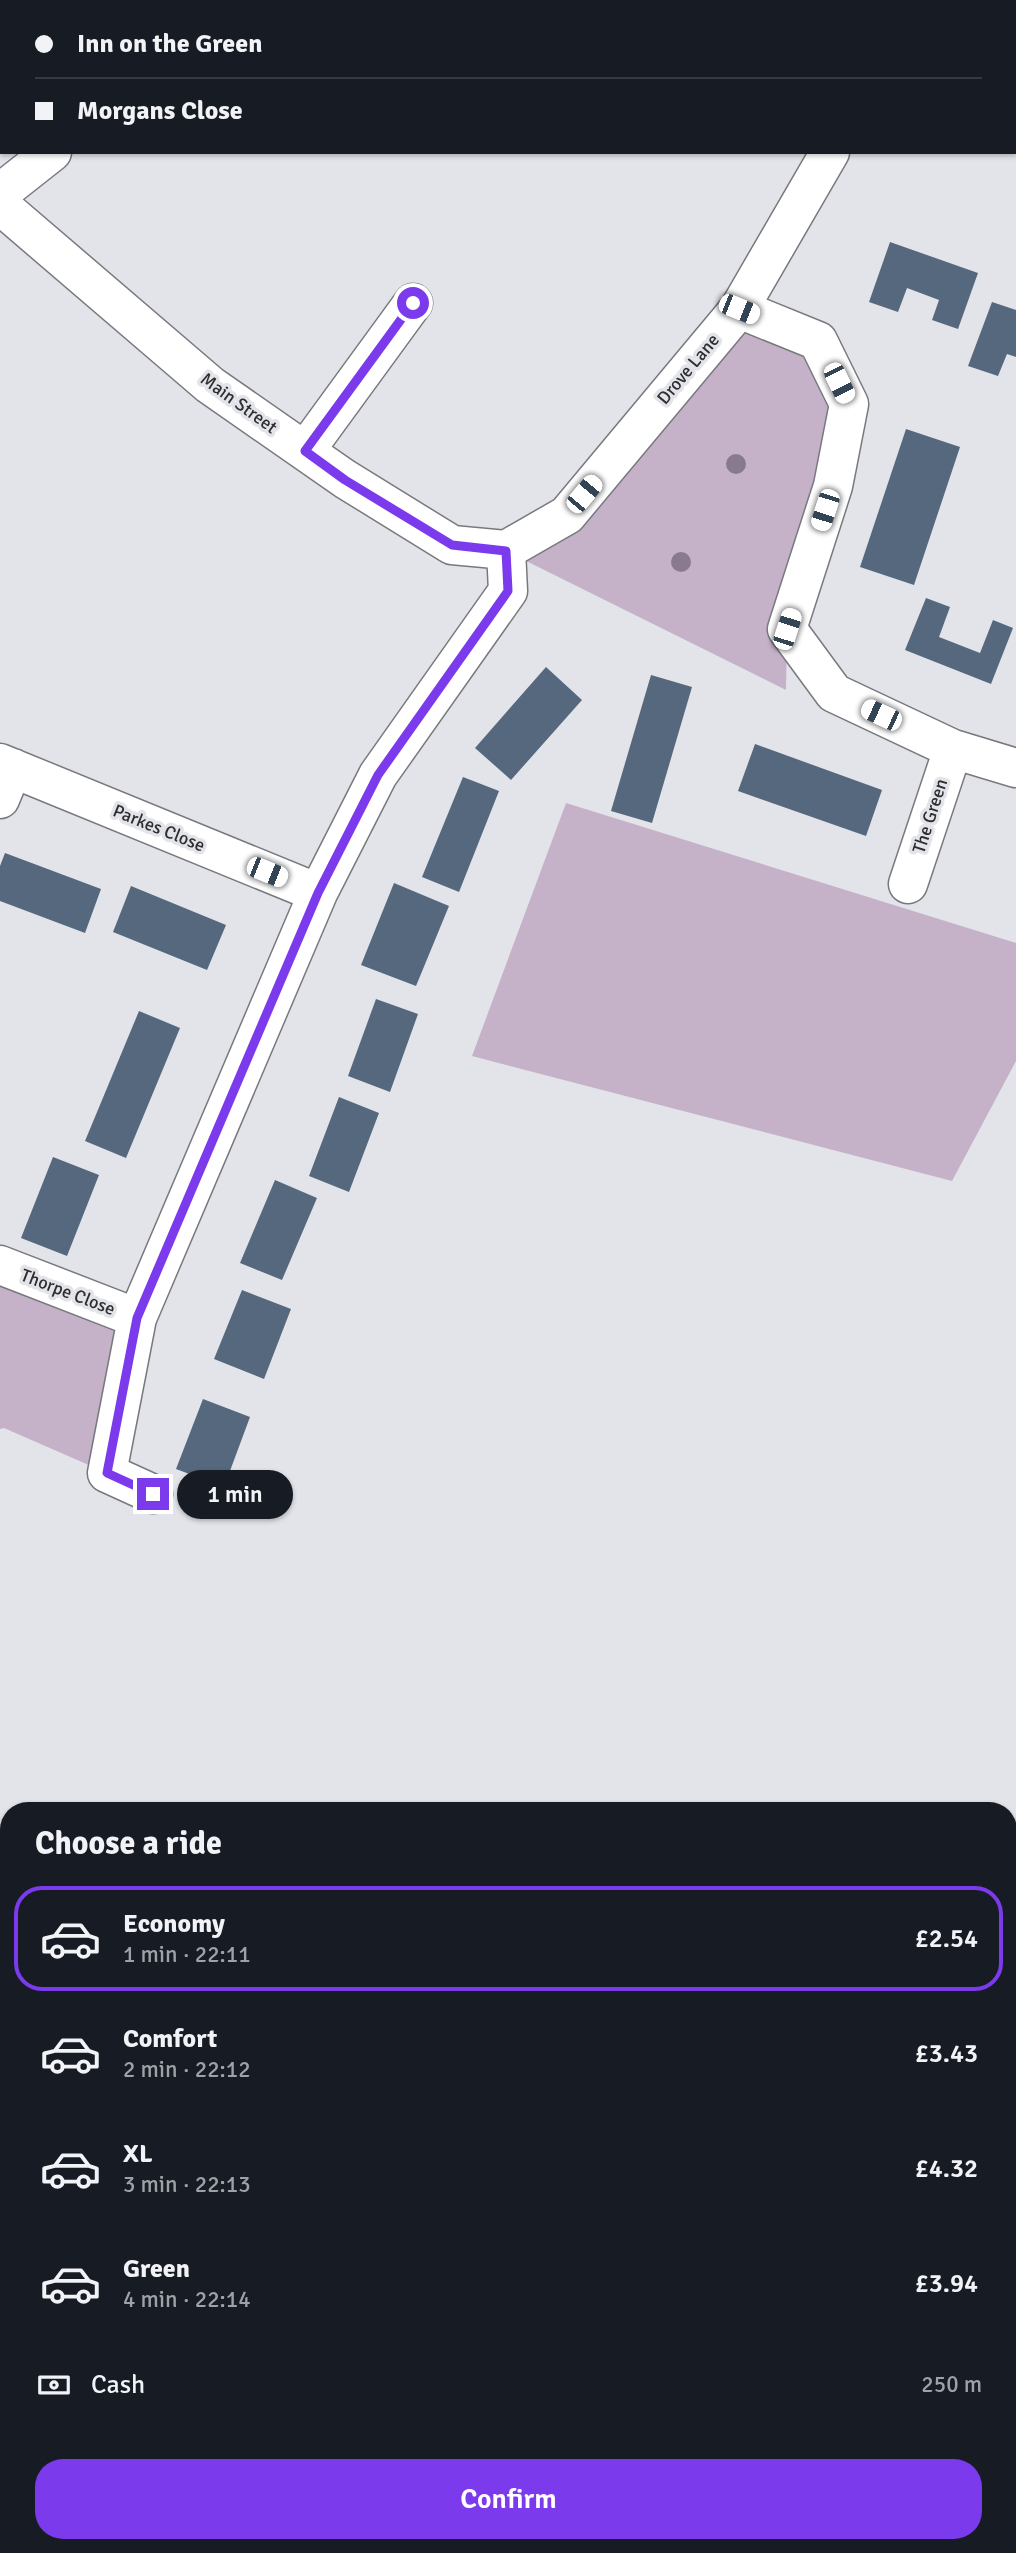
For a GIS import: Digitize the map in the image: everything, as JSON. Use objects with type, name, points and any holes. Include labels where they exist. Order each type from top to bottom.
[{"type":"street","points":[[0,193],[49,154]]},
{"type":"street","name":"Drove Lane","points":[[506,551],[567,515],[739,309],[829,154]]},
{"type":"street","name":"Main Street","points":[[0,205],[210,385],[345,480],[452,545],[506,551]]},
{"type":"street","points":[[305,451],[413,303]]},
{"type":"street","points":[[739,309],[818,341],[849,404],[833,486],[787,629],[834,693],[953,749],[1016,768]]},
{"type":"street","points":[[153,1494],[107,1473],[137,1318],[318,893],[378,775],[508,591],[506,551]]},
{"type":"street","name":"The Green","points":[[908,884],[953,749]]},
{"type":"street","name":"Parkes Close","points":[[4,776],[318,893]]},
{"type":"street","name":"Thorpe Close","points":[[0,1265],[137,1318]]},
{"type":"shaded area","points":[[739,309],[818,341],[849,404],[787,629],[786,690],[506,551]]},
{"type":"shaded area","points":[[566,803],[1016,943],[1016,1061],[952,1181],[472,1056]]},
{"type":"shaded area","points":[[0,1265],[137,1318],[107,1473],[4,1428],[0,1429]]},
{"type":"building","points":[[890,242],[978,273],[958,329],[932,320],[939,300],[907,288],[898,312],[869,302]]},
{"type":"building","points":[[992,302],[1016,310],[1016,357],[1007,354],[998,376],[968,366]]},
{"type":"building","points":[[906,429],[960,447],[914,585],[860,567]]},
{"type":"building","points":[[926,598],[950,607],[939,637],[980,653],[993,620],[1013,628],[991,684],[905,650]]},
{"type":"building","points":[[546,667],[582,700],[511,780],[475,748]]},
{"type":"building","points":[[651,675],[692,687],[652,823],[611,811]]},
{"type":"building","points":[[755,744],[882,790],[866,836],[738,791]]},
{"type":"building","points":[[463,777],[499,791],[459,892],[422,877]]},
{"type":"building","points":[[5,853],[101,889],[85,933],[0,901],[0,866]]},
{"type":"building","points":[[394,883],[449,906],[416,986],[361,965]]},
{"type":"building","points":[[131,886],[226,925],[207,970],[113,932]]},
{"type":"building","points":[[376,999],[418,1014],[390,1092],[348,1076]]},
{"type":"building","points":[[139,1011],[180,1028],[126,1158],[85,1141]]},
{"type":"building","points":[[339,1097],[379,1113],[349,1192],[309,1176]]},
{"type":"building","points":[[53,1157],[99,1175],[67,1256],[21,1238]]},
{"type":"building","points":[[275,1180],[317,1198],[282,1280],[240,1263]]},
{"type":"building","points":[[242,1290],[291,1309],[264,1379],[214,1359]]},
{"type":"building","points":[[203,1399],[250,1417],[224,1487],[176,1469]]},
{"type":"route","points":[[153,1494],[107,1473],[137,1318],[318,893],[378,775],[508,591],[506,551],[452,545],[345,480],[305,451],[413,303]]}]
